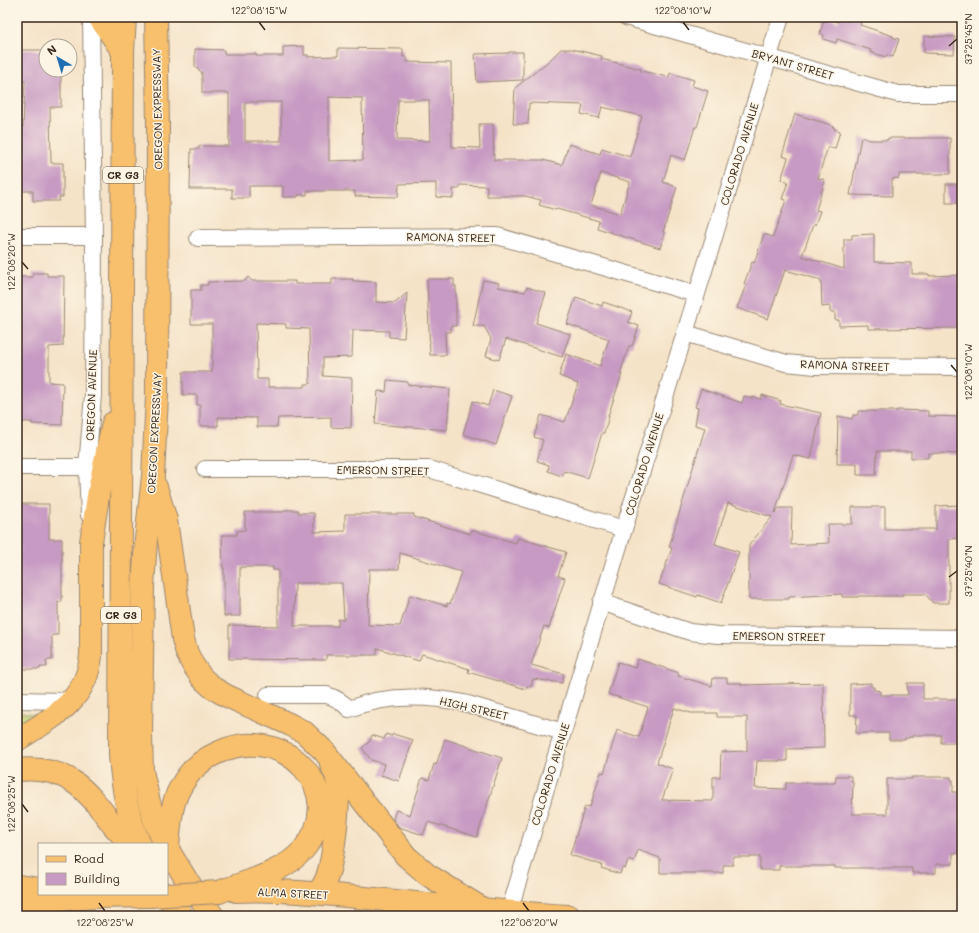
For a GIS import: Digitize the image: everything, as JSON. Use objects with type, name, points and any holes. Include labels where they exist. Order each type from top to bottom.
[{"type":"main road","points":[[99,17],[123,52]]},
{"type":"main road","name":"CR G3","points":[[125,17],[123,52],[123,384],[120,755],[124,795],[129,815],[140,843]]},
{"type":"main road","name":"OREGON EXPRESSWAY","points":[[156,17],[158,123],[158,396],[153,476],[146,539],[143,587],[141,736],[142,771],[156,822],[165,843]]},
{"type":"main road","points":[[91,542],[94,517],[105,460],[123,384]]},
{"type":"main road","points":[[153,476],[166,520],[183,639],[187,653],[202,678],[213,688],[227,696],[304,732],[324,751],[406,856],[428,875],[483,909]]},
{"type":"main road","name":"OREGON AVENUE","points":[[17,740],[57,714],[79,693],[86,681],[92,655],[91,542]]},
{"type":"main road","points":[[168,843],[173,805],[180,789],[188,776],[211,756],[224,749],[241,744],[257,744],[272,747],[297,761],[314,783],[318,797],[319,811],[317,825],[311,838],[303,850],[281,867],[267,874],[219,892]]},
{"type":"main road","points":[[314,893],[321,888],[324,882],[333,852],[337,808],[337,778],[324,751]]},
{"type":"main road","points":[[17,770],[30,768],[48,770],[63,775],[76,782],[98,804],[128,843]]},
{"type":"main road","points":[[168,850],[186,879],[213,916]]},
{"type":"main road","points":[[17,886],[38,889]]},
{"type":"main road","name":"ALMA STREET","points":[[168,895],[271,891],[314,893],[510,912],[569,916]]},
{"type":"main road","points":[[78,895],[94,898]]},
{"type":"main road","points":[[158,895],[182,916]]},
{"type":"main road","name":"ALMA STREET","points":[[17,903],[158,895]]},
{"type":"street","name":"OREGON AVENUE","points":[[90,17],[94,236],[93,395],[87,467],[87,492],[91,542]]},
{"type":"street","name":"BRYANT STREET","points":[[626,17],[898,94],[962,94]]},
{"type":"street","name":"COLORADO AVENUE","points":[[510,912],[601,602],[781,17]]},
{"type":"street","points":[[17,236],[94,236]]},
{"type":"street","name":"RAMONA STREET","points":[[198,238],[497,236],[696,294]]},
{"type":"street","name":"RAMONA STREET","points":[[685,333],[786,363],[816,366],[962,367]]},
{"type":"street","points":[[17,467],[87,467]]},
{"type":"street","name":"EMERSON STREET","points":[[205,470],[429,470],[624,529]]},
{"type":"street","name":"EMERSON STREET","points":[[601,602],[690,632],[718,635],[962,638]]},
{"type":"street","points":[[17,700],[63,701],[79,693]]},
{"type":"street","name":"HIGH STREET","points":[[268,695],[327,695],[336,697],[349,709],[375,700],[390,698],[429,698],[448,700],[464,703],[563,732]]},
{"type":"green space","points":[[17,711],[39,715],[17,731]]},
{"type":"building","points":[[825,17],[838,22],[840,17],[862,17],[860,25],[899,39],[893,57],[887,55],[886,57],[870,52],[871,50],[837,39],[836,43],[823,39],[824,35],[820,33]]},
{"type":"building","points":[[924,36],[955,37],[954,54],[924,53]]},
{"type":"building","points":[[304,46],[304,55],[308,55],[308,57],[338,56],[338,48],[403,49],[403,57],[407,57],[407,62],[451,63],[452,147],[480,148],[479,124],[493,124],[494,160],[543,160],[562,165],[569,144],[600,154],[602,148],[630,157],[642,116],[602,107],[599,118],[581,114],[583,105],[529,103],[528,124],[513,124],[515,88],[550,60],[561,49],[572,49],[602,56],[601,59],[641,69],[641,71],[669,77],[670,73],[694,80],[692,86],[708,91],[685,160],[671,155],[663,182],[677,187],[663,232],[665,233],[660,248],[597,228],[599,221],[539,205],[541,200],[525,196],[487,196],[487,186],[460,185],[459,189],[453,189],[453,198],[436,197],[436,183],[399,184],[398,197],[355,196],[355,191],[307,191],[307,195],[298,195],[298,197],[283,197],[283,186],[249,186],[249,198],[232,198],[232,189],[190,189],[191,149],[199,149],[199,146],[229,146],[229,93],[202,93],[202,73],[195,66],[195,49],[224,50],[224,54],[283,56],[283,47]],"holes":[[[329,97],[362,98],[363,160],[329,161]],[[398,100],[429,100],[430,141],[397,140]],[[245,102],[281,102],[281,141],[245,141]],[[601,173],[630,182],[620,214],[591,205]]]},
{"type":"building","points":[[17,50],[38,50],[38,78],[61,78],[61,107],[50,107],[51,163],[63,163],[63,197],[59,197],[59,201],[33,201],[33,191],[17,191],[17,127],[23,127],[25,81],[17,81]]},
{"type":"building","points":[[523,52],[523,80],[477,82],[475,54]]},
{"type":"building","points":[[795,114],[831,125],[834,129],[840,131],[835,149],[828,147],[818,178],[825,180],[816,210],[820,211],[815,225],[813,225],[802,256],[844,269],[844,239],[852,239],[852,235],[874,234],[874,262],[912,263],[912,274],[929,274],[929,276],[962,275],[962,321],[960,321],[960,328],[868,329],[868,325],[839,326],[839,320],[835,320],[835,312],[830,312],[830,306],[822,307],[821,280],[785,270],[768,319],[737,308],[746,285],[744,284],[752,262],[754,263],[764,234],[773,237],[786,200],[782,199],[788,182],[781,180],[788,158],[782,156]]},
{"type":"building","points":[[861,137],[870,140],[888,140],[888,138],[950,138],[950,174],[899,174],[899,178],[892,179],[892,196],[850,195]]},
{"type":"building","points":[[946,184],[960,184],[960,203],[946,203]]},
{"type":"building","points":[[33,273],[47,273],[47,276],[64,276],[63,346],[49,347],[49,382],[63,383],[62,425],[17,422],[17,277],[33,277]]},
{"type":"building","points":[[248,277],[252,281],[295,281],[295,284],[332,284],[332,279],[353,279],[353,281],[376,282],[376,302],[395,303],[407,293],[404,338],[389,337],[389,331],[353,330],[352,357],[323,358],[323,376],[352,378],[351,428],[331,427],[331,417],[278,418],[277,427],[257,427],[257,418],[218,417],[218,426],[200,426],[200,405],[197,405],[197,395],[183,395],[183,372],[212,372],[212,324],[191,324],[191,290],[201,290],[201,285],[208,285],[208,282],[245,281]],"holes":[[[256,323],[286,324],[286,328],[309,329],[310,384],[305,384],[305,387],[268,387],[268,379],[257,379]]]},
{"type":"building","points":[[427,279],[454,279],[454,286],[456,286],[456,326],[451,326],[451,332],[445,332],[446,355],[430,355]]},
{"type":"building","points":[[483,280],[499,283],[498,287],[525,292],[527,287],[546,293],[536,323],[570,334],[562,357],[506,339],[499,360],[486,356],[491,339],[484,326],[473,326]]},
{"type":"building","points":[[576,297],[602,306],[603,302],[632,312],[628,322],[639,326],[632,346],[629,346],[604,433],[602,433],[588,478],[564,471],[562,476],[548,471],[549,465],[537,461],[543,440],[534,437],[541,415],[565,422],[578,384],[559,376],[566,354],[600,366],[609,339],[567,324]]},
{"type":"building","points":[[387,380],[408,382],[408,385],[450,389],[447,430],[375,424],[378,391],[386,392]]},
{"type":"building","points":[[701,389],[742,403],[744,396],[752,399],[752,397],[761,399],[762,395],[781,401],[780,404],[821,413],[811,459],[793,455],[775,513],[779,508],[792,508],[791,545],[829,543],[828,524],[852,524],[852,507],[885,507],[885,529],[936,529],[936,506],[962,505],[962,538],[949,539],[949,603],[933,603],[925,594],[842,597],[842,594],[789,597],[789,599],[749,599],[749,545],[772,517],[728,503],[715,544],[739,552],[721,603],[698,595],[697,597],[659,584],[672,548],[669,547],[705,428],[695,425],[698,408],[695,407]]},
{"type":"building","points":[[493,390],[512,396],[496,445],[463,434],[473,401],[488,406]]},
{"type":"building","points":[[858,411],[928,411],[928,416],[962,417],[962,454],[928,453],[928,458],[911,458],[911,451],[877,451],[876,475],[857,475],[857,464],[837,464],[838,416],[852,419],[853,415],[858,415]]},
{"type":"building","points":[[17,504],[49,504],[49,539],[62,539],[62,602],[58,602],[58,635],[52,635],[52,660],[46,660],[47,667],[40,667],[40,669],[17,669]]},
{"type":"building","points":[[284,510],[298,510],[298,513],[314,513],[314,532],[345,531],[345,514],[414,514],[414,517],[470,534],[471,530],[516,543],[518,538],[566,552],[558,576],[565,578],[549,628],[544,626],[531,665],[564,674],[562,683],[533,679],[531,687],[527,686],[526,689],[468,672],[469,669],[422,654],[419,661],[377,648],[377,655],[326,655],[326,660],[229,659],[229,625],[278,626],[278,570],[273,570],[273,567],[240,567],[240,616],[224,616],[222,535],[237,535],[237,531],[245,530],[245,512],[284,512]],"holes":[[[400,553],[461,572],[450,604],[447,603],[447,606],[410,595],[400,626],[368,625],[369,569],[399,569]],[[295,583],[342,583],[344,620],[338,619],[338,626],[294,626]]]},
{"type":"building","points":[[638,659],[679,673],[678,676],[712,686],[713,678],[727,678],[727,683],[741,683],[741,685],[823,683],[824,748],[787,749],[787,761],[757,761],[755,788],[786,789],[786,783],[835,783],[836,776],[851,776],[851,781],[853,781],[852,814],[887,814],[887,779],[912,779],[912,777],[951,777],[951,780],[953,780],[953,792],[962,792],[962,853],[953,853],[953,864],[936,864],[936,873],[912,873],[912,868],[835,868],[835,866],[779,866],[779,870],[760,870],[760,857],[733,857],[733,865],[723,865],[723,873],[660,873],[660,858],[638,850],[634,862],[628,860],[625,869],[622,868],[620,874],[601,868],[602,865],[570,855],[585,806],[590,807],[601,772],[604,773],[617,730],[639,737],[648,707],[608,694],[618,662],[635,668]],"holes":[[[674,708],[691,713],[717,713],[717,717],[747,717],[747,751],[721,752],[720,777],[713,777],[713,801],[662,800],[673,769],[657,763]]]},
{"type":"building","points":[[871,683],[871,687],[874,687],[874,690],[880,691],[880,695],[908,695],[907,683],[923,683],[923,699],[962,699],[962,728],[959,728],[959,743],[941,743],[941,735],[913,735],[913,737],[905,738],[905,740],[889,740],[889,733],[856,733],[857,715],[850,715],[850,684]]},
{"type":"building","points":[[386,734],[392,736],[393,734],[413,740],[399,781],[381,775],[384,764],[371,760],[362,748],[370,741],[372,735],[384,739]]},
{"type":"building","points":[[445,739],[502,758],[477,837],[428,822],[423,835],[399,827],[393,819],[396,810],[410,815],[422,778],[429,780]]}]
